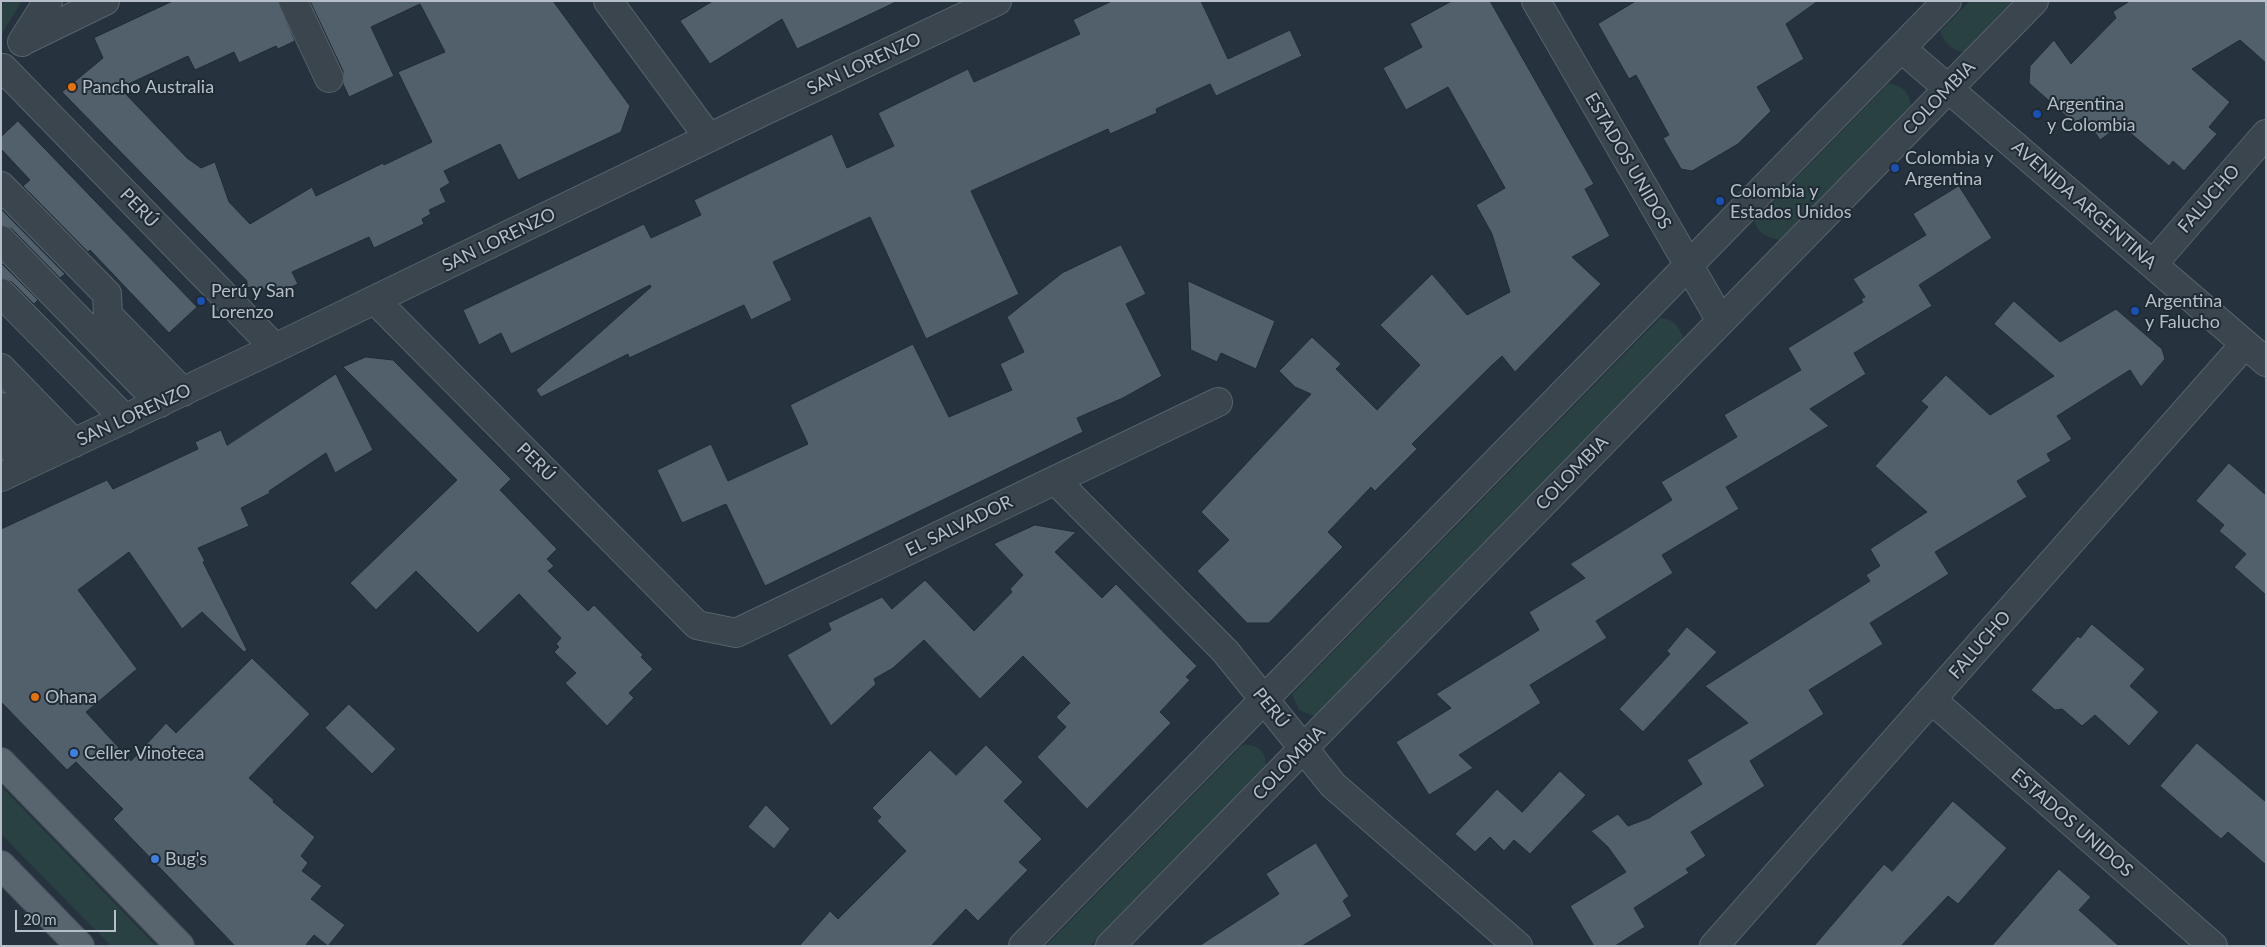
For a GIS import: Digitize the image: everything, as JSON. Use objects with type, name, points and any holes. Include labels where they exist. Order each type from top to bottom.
[{"type":"main road","points":[[1,762],[180,946]]},
{"type":"main road","points":[[1,865],[80,946]]},
{"type":"street","points":[[2,69],[23,41],[48,1]]},
{"type":"street","points":[[23,41],[105,1]]},
{"type":"street","points":[[293,1],[330,78]]},
{"type":"street","points":[[608,1],[709,138]]},
{"type":"street","name":"SAN LORENZO","points":[[1,477],[376,300],[709,138],[997,1]]},
{"type":"street","name":"ESTADOS UNIDOS","points":[[1536,1],[1721,321]]},
{"type":"street","points":[[1023,946],[1946,1]]},
{"type":"street","name":"COLOMBIA","points":[[1110,946],[2034,1]]},
{"type":"street","name":"AVENIDA ARGENTINA","points":[[1901,48],[2266,362]]},
{"type":"street","name":"PERÚ","points":[[2,69],[275,348]]},
{"type":"street","name":"FALUCHO","points":[[2153,264],[2266,134]]},
{"type":"street","points":[[1,186],[107,294],[108,314],[171,397]]},
{"type":"street","points":[[1,240],[171,397]]},
{"type":"street","points":[[1,292],[125,419]]},
{"type":"street","name":"PERÚ","points":[[376,300],[697,625]]},
{"type":"street","name":"FALUCHO","points":[[1714,946],[2245,344]]},
{"type":"street","points":[[1,368],[74,443]]},
{"type":"street","name":"EL SALVADOR","points":[[697,625],[736,633],[1218,402]]},
{"type":"street","points":[[1,407],[38,460]]},
{"type":"street","points":[[1,438],[38,460]]},
{"type":"street","name":"PERÚ","points":[[1055,480],[1225,651],[1333,785],[1518,946]]},
{"type":"street","name":"ESTADOS UNIDOS","points":[[1932,700],[2213,946]]},
{"type":"green space","points":[[5,1],[22,1],[1,35],[1,6]]},
{"type":"green space","points":[[1970,1],[2013,1],[1964,52],[1955,50],[1949,45],[1940,31]]},
{"type":"green space","points":[[1888,84],[1901,87],[1909,96],[1911,105],[1780,240],[1768,237],[1761,232],[1754,221]]},
{"type":"green space","points":[[1660,318],[1672,321],[1680,331],[1683,339],[1314,716],[1299,710],[1292,694]]},
{"type":"green space","points":[[1242,745],[1252,745],[1259,749],[1266,760],[1266,765],[1090,946],[1046,946]]},
{"type":"green space","points":[[1,786],[156,946],[111,946],[1,834]]},
{"type":"building","points":[[173,1],[278,1],[295,41],[278,49],[276,46],[239,63],[234,52],[195,70],[188,56],[120,88],[187,158],[201,168],[215,162],[229,202],[250,224],[312,187],[316,196],[383,163],[384,165],[432,142],[398,72],[445,52],[420,4],[371,27],[394,76],[349,97],[343,84],[343,71],[310,1],[553,1],[630,106],[621,132],[518,180],[500,144],[444,171],[450,183],[440,189],[446,202],[429,210],[431,214],[422,219],[424,224],[374,248],[369,237],[292,272],[298,284],[282,291],[247,287],[247,281],[62,92],[103,58],[94,38]]},
{"type":"building","points":[[713,1],[898,1],[797,49],[782,19],[710,64],[680,21]]},
{"type":"building","points":[[1112,1],[1201,1],[1228,59],[1290,30],[1302,56],[1216,96],[1210,84],[1156,109],[1157,113],[1110,134],[1108,129],[971,191],[1019,294],[926,339],[870,217],[773,262],[792,300],[751,320],[744,305],[629,358],[628,354],[541,397],[536,390],[651,287],[650,285],[511,354],[501,333],[479,345],[463,310],[644,224],[651,238],[701,215],[694,200],[832,134],[847,168],[894,146],[878,113],[968,69],[974,82],[1080,34],[1073,20]]},
{"type":"building","points":[[1452,1],[1490,1],[1594,184],[1585,189],[1610,236],[1572,257],[1601,284],[1515,372],[1502,356],[1490,367],[1412,444],[1417,449],[1375,491],[1371,487],[1328,532],[1343,547],[1269,623],[1247,623],[1197,571],[1229,540],[1201,512],[1311,394],[1295,387],[1279,371],[1312,337],[1341,364],[1336,369],[1377,410],[1420,365],[1380,325],[1432,274],[1467,315],[1510,292],[1492,234],[1476,205],[1505,188],[1448,87],[1406,110],[1383,68],[1422,47],[1410,24]]},
{"type":"building","points":[[1636,1],[1818,1],[1786,24],[1804,59],[1757,87],[1771,111],[1738,144],[1692,171],[1681,169],[1663,138],[1669,135],[1636,75],[1629,79],[1598,24]]},
{"type":"building","points":[[2130,1],[2266,1],[2266,63],[2240,40],[2192,69],[2230,102],[2209,127],[2217,134],[2184,171],[2173,161],[2169,166],[2121,125],[2100,140],[2085,117],[2074,123],[2029,83],[2030,66],[2054,40],[2071,64],[2116,18],[2113,12]]},
{"type":"building","points":[[18,121],[197,307],[169,333],[90,250],[88,252],[23,186],[30,180],[1,149],[1,137]]},
{"type":"building","points":[[1959,186],[1992,238],[1919,285],[1932,306],[1854,353],[1866,374],[1810,409],[1829,426],[1726,487],[1739,509],[1662,555],[1673,573],[1596,621],[1607,638],[1530,685],[1541,703],[1459,755],[1473,768],[1429,795],[1396,742],[1451,708],[1436,694],[1539,630],[1529,612],[1585,578],[1570,564],[1672,500],[1661,482],[1737,437],[1724,415],[1801,370],[1788,348],[1863,302],[1861,299],[1865,297],[1853,279],[1926,235],[1913,214]]},
{"type":"building","points":[[1,209],[65,274],[60,278],[12,229],[1,225]]},
{"type":"building","points":[[1121,245],[1146,294],[1126,304],[1162,376],[1123,398],[1077,418],[1083,432],[765,586],[726,504],[682,523],[657,470],[711,444],[728,481],[808,444],[790,405],[913,344],[949,417],[1012,390],[1000,364],[1024,352],[1007,317],[1062,273]]},
{"type":"building","points":[[1,263],[38,300],[34,304],[12,282],[1,278]]},
{"type":"building","points":[[1188,281],[1275,321],[1256,369],[1221,353],[1217,362],[1191,350]]},
{"type":"building","points":[[2014,301],[2060,342],[2116,309],[2162,349],[2165,359],[2141,387],[2130,370],[2057,416],[2072,439],[2047,454],[2051,461],[2017,481],[2027,497],[1935,552],[1949,574],[1870,623],[1883,644],[1809,690],[1824,714],[1750,761],[1765,786],[1691,832],[1706,856],[1686,869],[1689,873],[1634,908],[1645,927],[1615,946],[1594,946],[1570,906],[1626,872],[1608,847],[1591,831],[1618,814],[1628,826],[1649,818],[1702,784],[1687,760],[1748,723],[1705,686],[1870,581],[1866,575],[1880,566],[1870,549],[1927,512],[1875,466],[1928,407],[1921,401],[1946,375],[1990,415],[2054,376],[1994,324]]},
{"type":"building","points":[[366,357],[393,360],[511,479],[500,490],[557,549],[547,559],[554,566],[548,571],[588,611],[594,605],[643,655],[641,657],[653,669],[629,693],[634,698],[607,726],[565,683],[576,673],[554,652],[559,647],[556,644],[561,638],[519,594],[478,633],[416,571],[376,610],[350,583],[457,480],[343,367]]},
{"type":"building","points":[[336,374],[373,450],[335,473],[326,453],[269,491],[270,493],[241,508],[249,526],[198,548],[205,561],[203,562],[247,650],[244,652],[202,612],[182,629],[129,552],[78,590],[137,669],[86,712],[131,761],[166,723],[176,733],[252,658],[310,714],[249,778],[274,800],[273,802],[315,837],[301,856],[308,863],[302,871],[322,886],[311,899],[345,925],[328,946],[314,935],[305,946],[235,946],[113,819],[123,809],[76,762],[67,770],[1,702],[1,529],[107,480],[113,489],[198,449],[195,442],[221,430],[227,445]]},
{"type":"building","points":[[2229,463],[2266,495],[2266,595],[2234,567],[2246,554],[2219,531],[2224,525],[2196,501]]},
{"type":"building","points":[[1035,525],[1076,532],[1055,552],[1102,598],[1116,584],[1197,666],[1186,677],[1190,680],[1160,712],[1171,723],[1087,809],[1037,757],[1066,727],[1056,717],[1070,703],[1023,656],[980,699],[924,640],[893,668],[874,679],[876,684],[831,726],[787,655],[831,630],[828,623],[882,597],[892,609],[925,580],[974,631],[1012,592],[1010,589],[1023,575],[994,544]]},
{"type":"building","points":[[2092,624],[2145,669],[2130,686],[2159,712],[2129,746],[2095,715],[2082,726],[2062,709],[2055,710],[2031,690],[2078,636],[2080,638]]},
{"type":"building","points":[[1687,627],[1717,652],[1643,732],[1619,709],[1670,654],[1667,651]]},
{"type":"building","points":[[349,704],[396,749],[372,774],[325,728]]},
{"type":"building","points":[[2197,743],[2266,802],[2266,865],[2228,832],[2221,839],[2160,786]]},
{"type":"building","points":[[986,745],[1023,782],[1004,801],[1042,839],[1019,862],[1028,870],[978,921],[966,909],[931,946],[799,946],[830,911],[838,919],[906,851],[877,821],[881,817],[872,808],[930,750],[956,775]]},
{"type":"building","points":[[1560,771],[1586,795],[1530,854],[1514,840],[1504,851],[1490,837],[1475,852],[1455,834],[1497,789],[1522,812]]},
{"type":"building","points":[[1953,801],[2007,848],[1958,904],[1948,896],[1901,946],[1814,946],[1884,864],[1892,871]]},
{"type":"building","points":[[766,805],[790,829],[774,849],[748,827]]},
{"type":"building","points":[[1316,843],[1349,896],[1343,901],[1352,916],[1302,946],[1199,946],[1279,894],[1266,874]]},
{"type":"building","points":[[2059,869],[2091,897],[2079,910],[2119,946],[1992,946]]},
{"type":"place","name":"Pancho Australia","points":[[72,87]]},
{"type":"place","name":"Argentina y Colombia","points":[[2037,114]]},
{"type":"place","name":"Colombia y Argentina","points":[[1895,168]]},
{"type":"place","name":"Colombia y Estados Unidos","points":[[1720,201]]},
{"type":"place","name":"Perú y San Lorenzo","points":[[201,301]]},
{"type":"place","name":"Argentina y Falucho","points":[[2135,311]]},
{"type":"place","name":"Ohana","points":[[35,697]]},
{"type":"place","name":"Celler Vinoteca","points":[[74,753]]},
{"type":"place","name":"Bug's","points":[[155,859]]}]
